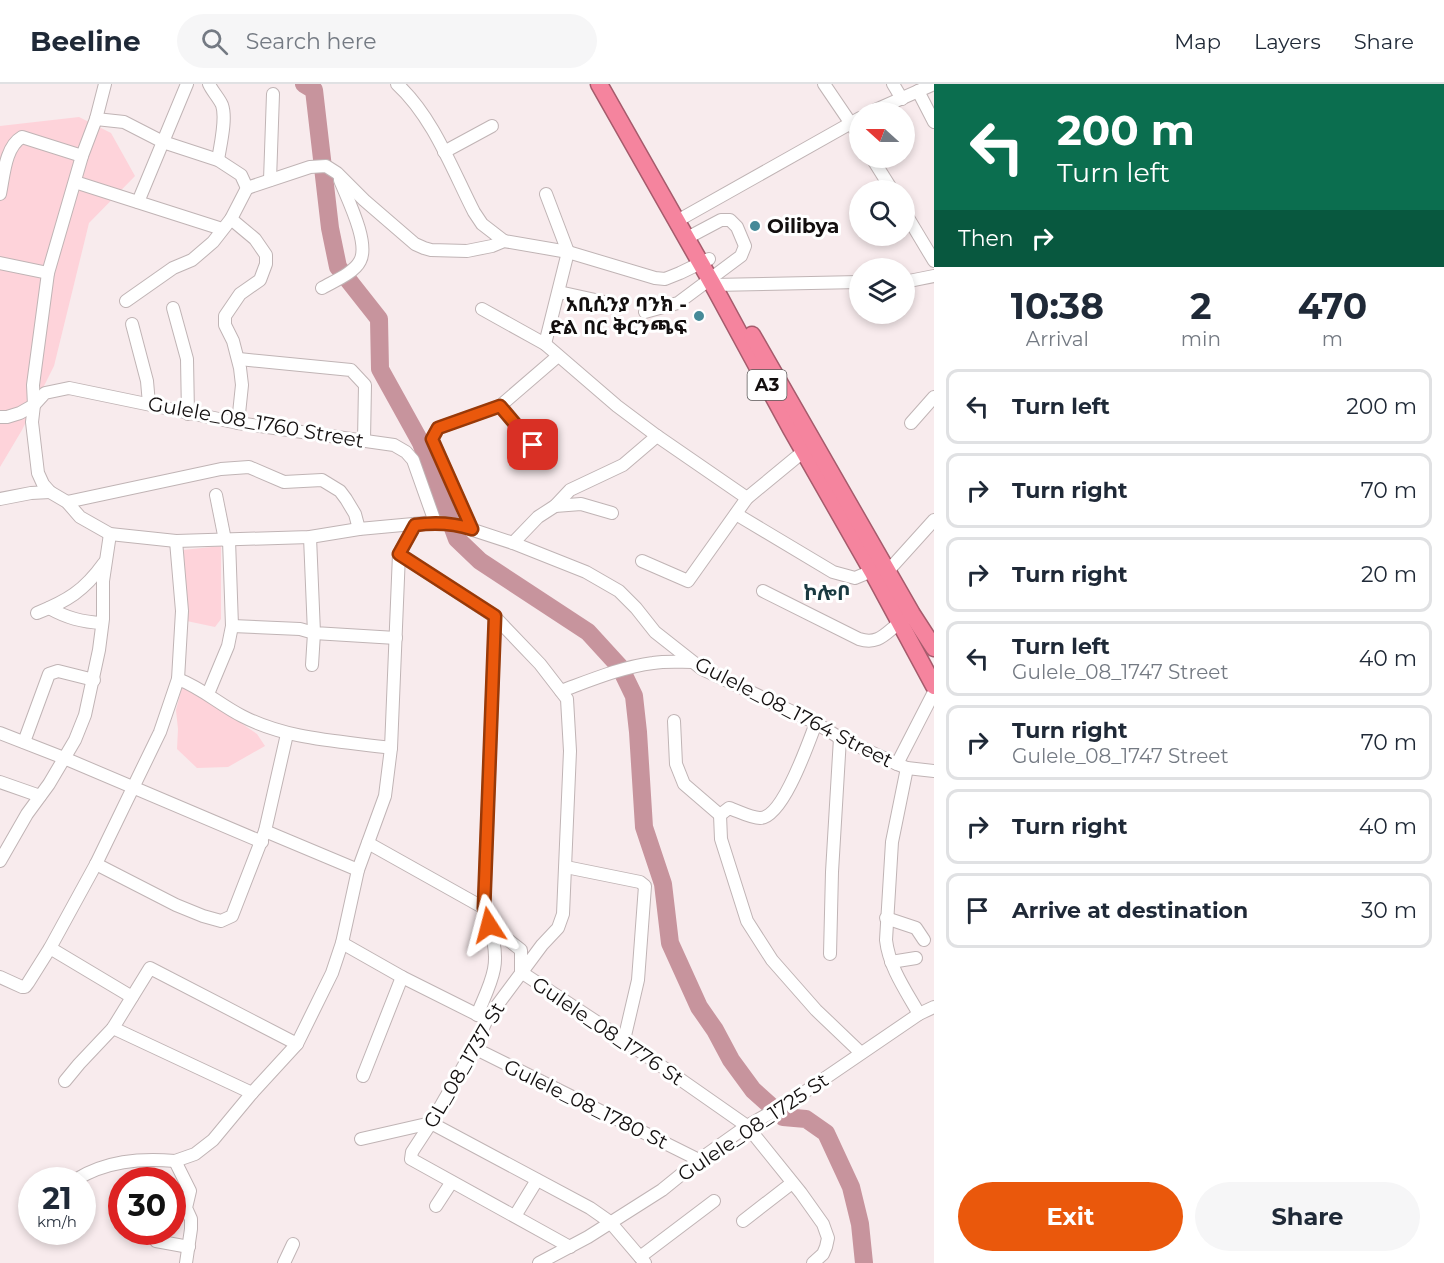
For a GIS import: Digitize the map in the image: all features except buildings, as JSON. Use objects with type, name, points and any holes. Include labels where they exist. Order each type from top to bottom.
[{"type":"highway","name":"A3","points":[[598,84],[691,236],[880,571],[906,618],[934,686]]},
{"type":"highway","name":"A3","points":[[609,84],[681,219]]},
{"type":"highway","name":"A3","points":[[713,274],[804,451],[880,571]]},
{"type":"highway","name":"A3","points":[[906,618],[934,648]]},
{"type":"street","points":[[105,84],[48,273],[33,385],[32,422],[38,473],[43,484],[50,492],[67,502],[80,517],[110,534],[176,541],[227,540],[310,537],[359,529],[415,525]]},
{"type":"street","points":[[138,201],[187,84]]},
{"type":"street","points":[[209,84],[222,103],[224,114],[218,160]]},
{"type":"street","points":[[397,84],[431,128],[482,224],[504,241],[568,252],[655,278],[713,274],[849,281]]},
{"type":"street","points":[[824,84],[849,113]]},
{"type":"street","points":[[893,84],[902,99]]},
{"type":"street","points":[[895,102],[934,84]]},
{"type":"street","points":[[918,91],[934,122]]},
{"type":"street","points":[[270,180],[273,94]]},
{"type":"street","points":[[96,118],[124,122],[163,142],[218,160],[241,175],[248,188]]},
{"type":"street","points":[[681,219],[849,123]]},
{"type":"street","points":[[444,152],[492,126]]},
{"type":"street","points":[[0,194],[2,169],[14,141],[22,137],[82,156]]},
{"type":"street","points":[[126,301],[173,268],[192,260],[213,242],[231,219],[248,188],[310,167],[326,166],[337,173],[364,201],[423,248],[468,251],[504,241]]},
{"type":"street","points":[[322,288],[352,270],[360,261],[363,250],[361,235],[337,173]]},
{"type":"street","points":[[75,182],[222,229]]},
{"type":"street","points":[[545,344],[568,252],[546,194]]},
{"type":"street","points":[[231,219],[255,239],[266,255],[266,264],[260,280],[240,294],[225,316],[225,325],[239,358],[242,385],[238,423]]},
{"type":"street","points":[[645,312],[678,303],[713,274],[741,256],[745,246],[737,227],[730,220],[721,219],[691,236]]},
{"type":"street","points":[[915,229],[934,261]]},
{"type":"street","points":[[0,263],[48,273]]},
{"type":"street","points":[[915,280],[934,276]]},
{"type":"street","points":[[559,292],[609,303]]},
{"type":"street","points":[[173,308],[187,359],[188,414]]},
{"type":"street","points":[[483,309],[545,344],[617,406],[747,498]]},
{"type":"street","points":[[132,324],[147,381],[149,404]]},
{"type":"street","points":[[472,529],[432,439],[438,428],[500,406],[558,356]]},
{"type":"street","points":[[239,358],[351,370],[365,386],[364,440]]},
{"type":"street","name":"Gulele_08_1760 Street","points":[[0,417],[20,413],[34,405],[45,393],[69,388],[238,423],[394,445],[406,452],[413,460],[435,522]]},
{"type":"street","points":[[911,423],[934,397]]},
{"type":"street","points":[[500,406],[533,445]]},
{"type":"street","points":[[513,543],[538,517],[555,506],[570,490],[623,465],[657,436]]},
{"type":"street","points":[[642,561],[688,581],[747,498],[804,451]]},
{"type":"street","points":[[67,502],[221,469],[249,467],[284,482],[322,480],[340,491],[356,514],[359,529]]},
{"type":"street","points":[[0,499],[50,492]]},
{"type":"street","points":[[208,694],[228,646],[232,626],[227,540],[216,495]]},
{"type":"street","points":[[555,506],[581,504],[612,513]]},
{"type":"street","points":[[736,514],[833,572],[855,578],[880,571],[934,520]]},
{"type":"street","name":"Gulele_08_1764 Street","points":[[415,525],[435,522],[458,525],[513,543],[586,572],[619,591],[655,632],[692,662],[816,723],[840,738],[902,766],[934,771]]},
{"type":"street","points":[[96,1170],[103,1166],[159,1160],[175,1161],[195,1154],[221,1132],[252,1093],[297,1044],[332,973],[342,943],[358,870],[385,796],[391,748],[399,554],[415,525]]},
{"type":"street","points":[[0,861],[27,814],[75,740],[85,715],[94,680],[102,623],[103,581],[110,534]]},
{"type":"street","points":[[310,537],[314,633],[312,665]]},
{"type":"street","points":[[0,977],[25,987],[50,948],[96,864],[160,732],[178,679],[182,611],[176,541]]},
{"type":"street","points":[[399,554],[495,616],[540,664],[561,691],[598,677],[642,665],[692,662]]},
{"type":"street","points":[[37,613],[62,603],[82,590],[106,560]]},
{"type":"street","points":[[763,591],[858,639],[871,642],[878,640],[906,618]]},
{"type":"street","points":[[49,608],[65,617],[81,622],[102,623]]},
{"type":"street","points":[[342,943],[402,977],[482,1017],[494,970],[495,951],[484,908],[495,616]]},
{"type":"street","points":[[232,626],[300,629],[314,633],[396,638]]},
{"type":"street","points":[[24,742],[49,674],[58,671],[94,680]]},
{"type":"street","points":[[178,679],[208,694],[242,716],[288,734],[391,748]]},
{"type":"street","name":"GL_08_1737 St","points":[[451,1183],[411,1159],[412,1152],[474,1048],[482,1017],[558,928],[562,914],[570,751],[569,705],[561,691]]},
{"type":"street","points":[[919,1014],[891,962],[886,946],[886,918],[892,842],[902,766],[934,692]]},
{"type":"street","points":[[674,721],[676,764],[684,784],[720,815],[720,839],[747,921],[772,960],[816,1010],[861,1053]]},
{"type":"street","points":[[720,815],[729,808],[762,818],[772,811],[782,800],[794,777],[816,723]]},
{"type":"street","points":[[0,733],[134,788],[358,870]]},
{"type":"street","points":[[96,864],[176,905],[221,921],[232,916],[263,837],[288,734]]},
{"type":"street","points":[[830,954],[840,738]]},
{"type":"street","points":[[0,782],[40,796]]},
{"type":"street","points":[[368,843],[484,908]]},
{"type":"street","points":[[566,867],[640,882],[645,886],[638,980],[624,1040]]},
{"type":"street","points":[[886,918],[916,928],[924,940]]},
{"type":"street","name":"Gulele_08_1776 St","points":[[489,925],[521,950],[520,972],[624,1040],[747,1126],[823,1224],[828,1238],[823,1254],[813,1263]]},
{"type":"street","points":[[50,948],[132,997]]},
{"type":"street","points":[[891,962],[916,958]]},
{"type":"street","points":[[65,1081],[113,1028],[150,968],[297,1044]]},
{"type":"street","points":[[363,1076],[402,977]]},
{"type":"street","name":"Gulele_08_1725 St","points":[[539,1263],[570,1247],[662,1190],[747,1126],[793,1100],[919,1014],[934,1007]]},
{"type":"street","points":[[113,1028],[252,1093]]},
{"type":"street","name":"Gulele_08_1780 St","points":[[474,1048],[699,1160]]},
{"type":"street","points":[[361,1139],[431,1123],[590,1208],[610,1222],[642,1260],[714,1201]]},
{"type":"street","points":[[175,1161],[190,1191],[186,1208],[191,1229],[186,1263]]},
{"type":"street","points":[[515,1216],[537,1180]]},
{"type":"street","points":[[436,1206],[451,1183],[570,1247]]},
{"type":"street","points":[[743,1221],[792,1183]]},
{"type":"street","points":[[284,1263],[293,1244]]},
{"type":"street","points":[[178,1245],[189,1247]]},
{"type":"shaded area","points":[[79,117],[111,133],[135,176],[89,223],[54,366],[22,430],[0,467],[0,126]]},
{"type":"shaded area","points":[[221,546],[221,619],[215,627],[182,620],[183,550]]},
{"type":"shaded area","points":[[185,685],[257,734],[265,746],[228,767],[197,768],[177,749],[176,710],[182,687]]},
{"type":"waterway","points":[[304,84],[314,90],[330,228],[338,267],[379,319],[380,369],[421,443],[457,539],[480,561],[588,632],[620,667],[634,696],[644,827],[663,884],[670,943],[699,1007],[715,1030],[731,1060],[753,1090],[783,1117],[806,1119],[826,1133],[851,1187],[860,1224],[864,1263]]},
{"type":"place","name":"Oilibya","points":[[755,226]]},
{"type":"place","name":"አቢሲንያ ባንክ - ድል በር ቅርንጫፍ","points":[[699,316]]},
{"type":"district","name":"ኮሎቦ","points":[[827,593]]},
{"type":"route","points":[[489,925],[484,908],[495,616],[399,554],[415,525],[435,522],[472,529],[436,451],[432,439],[438,428],[500,406],[533,445]]}]
